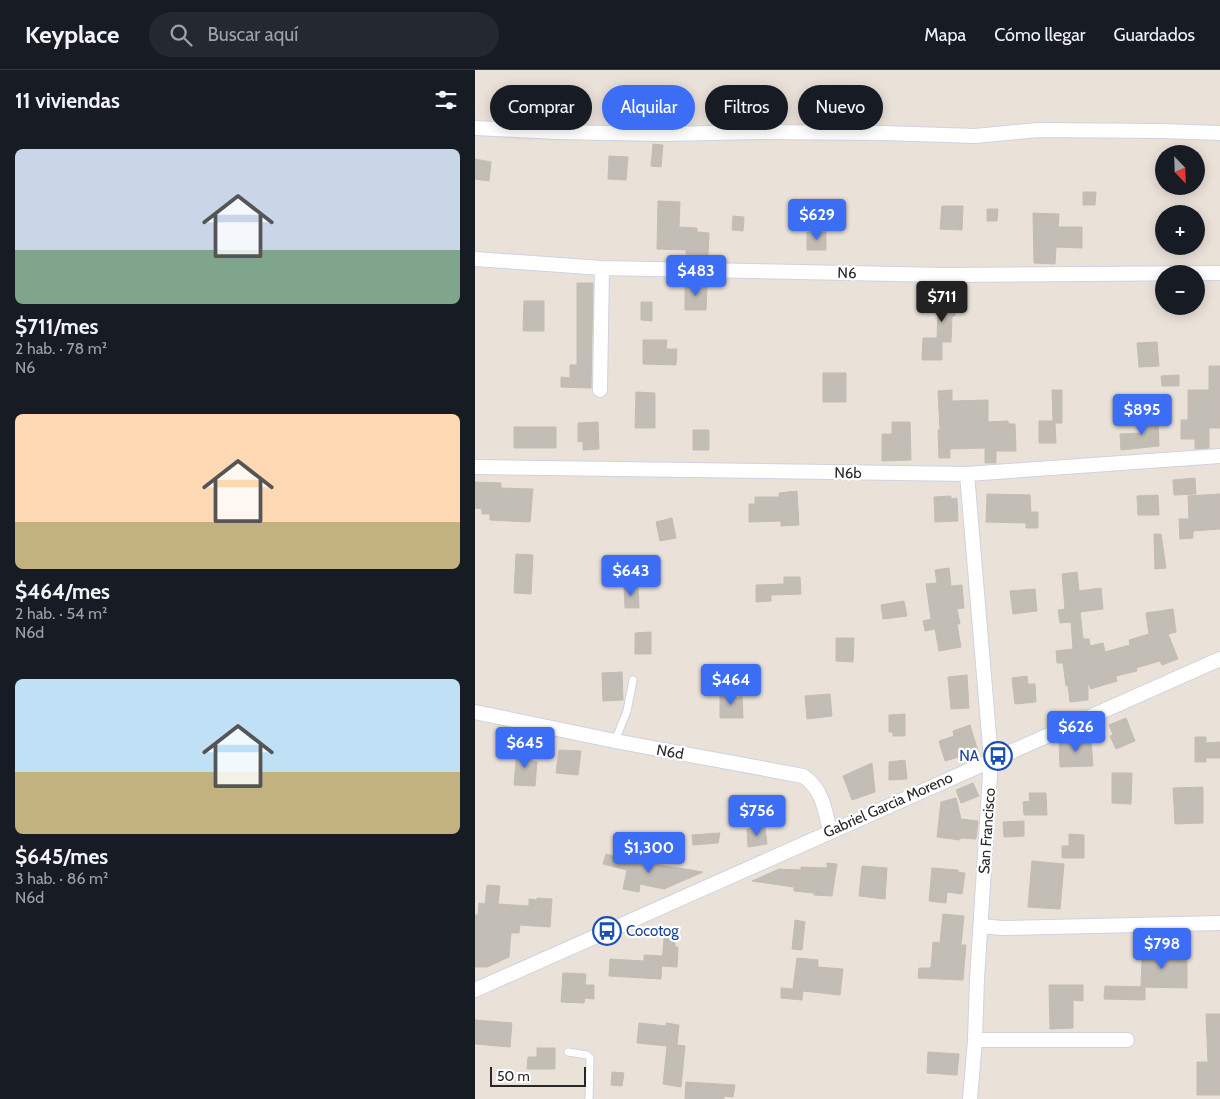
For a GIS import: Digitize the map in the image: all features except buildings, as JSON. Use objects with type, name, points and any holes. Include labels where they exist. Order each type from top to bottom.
[{"type":"street","points":[[475,128],[662,134],[865,132],[975,136],[1038,130],[1220,133]]},
{"type":"street","name":"N6","points":[[475,259],[602,268],[944,275],[1220,273]]},
{"type":"street","points":[[599,390],[602,268]]},
{"type":"street","name":"N6b","points":[[475,467],[967,474],[1220,456]]},
{"type":"street","name":"San Francisco","points":[[967,474],[991,759],[970,1099]]},
{"type":"street","name":"Gabriel Garcia Moreno","points":[[475,990],[991,759],[1220,659]]},
{"type":"street","name":"N6d","points":[[475,712],[615,741],[803,776],[811,781],[823,801],[830,831]]},
{"type":"street","points":[[981,926],[1002,928],[1220,923]]},
{"type":"street","points":[[975,1040],[1127,1040]]},
{"type":"lane","points":[[615,741],[627,711],[633,680]]},
{"type":"lane","points":[[568,1052],[587,1055],[590,1058],[589,1099]]},
{"type":"place","name":"NA","points":[[998,756]]},
{"type":"place","name":"Cocotog","points":[[607,931]]}]
